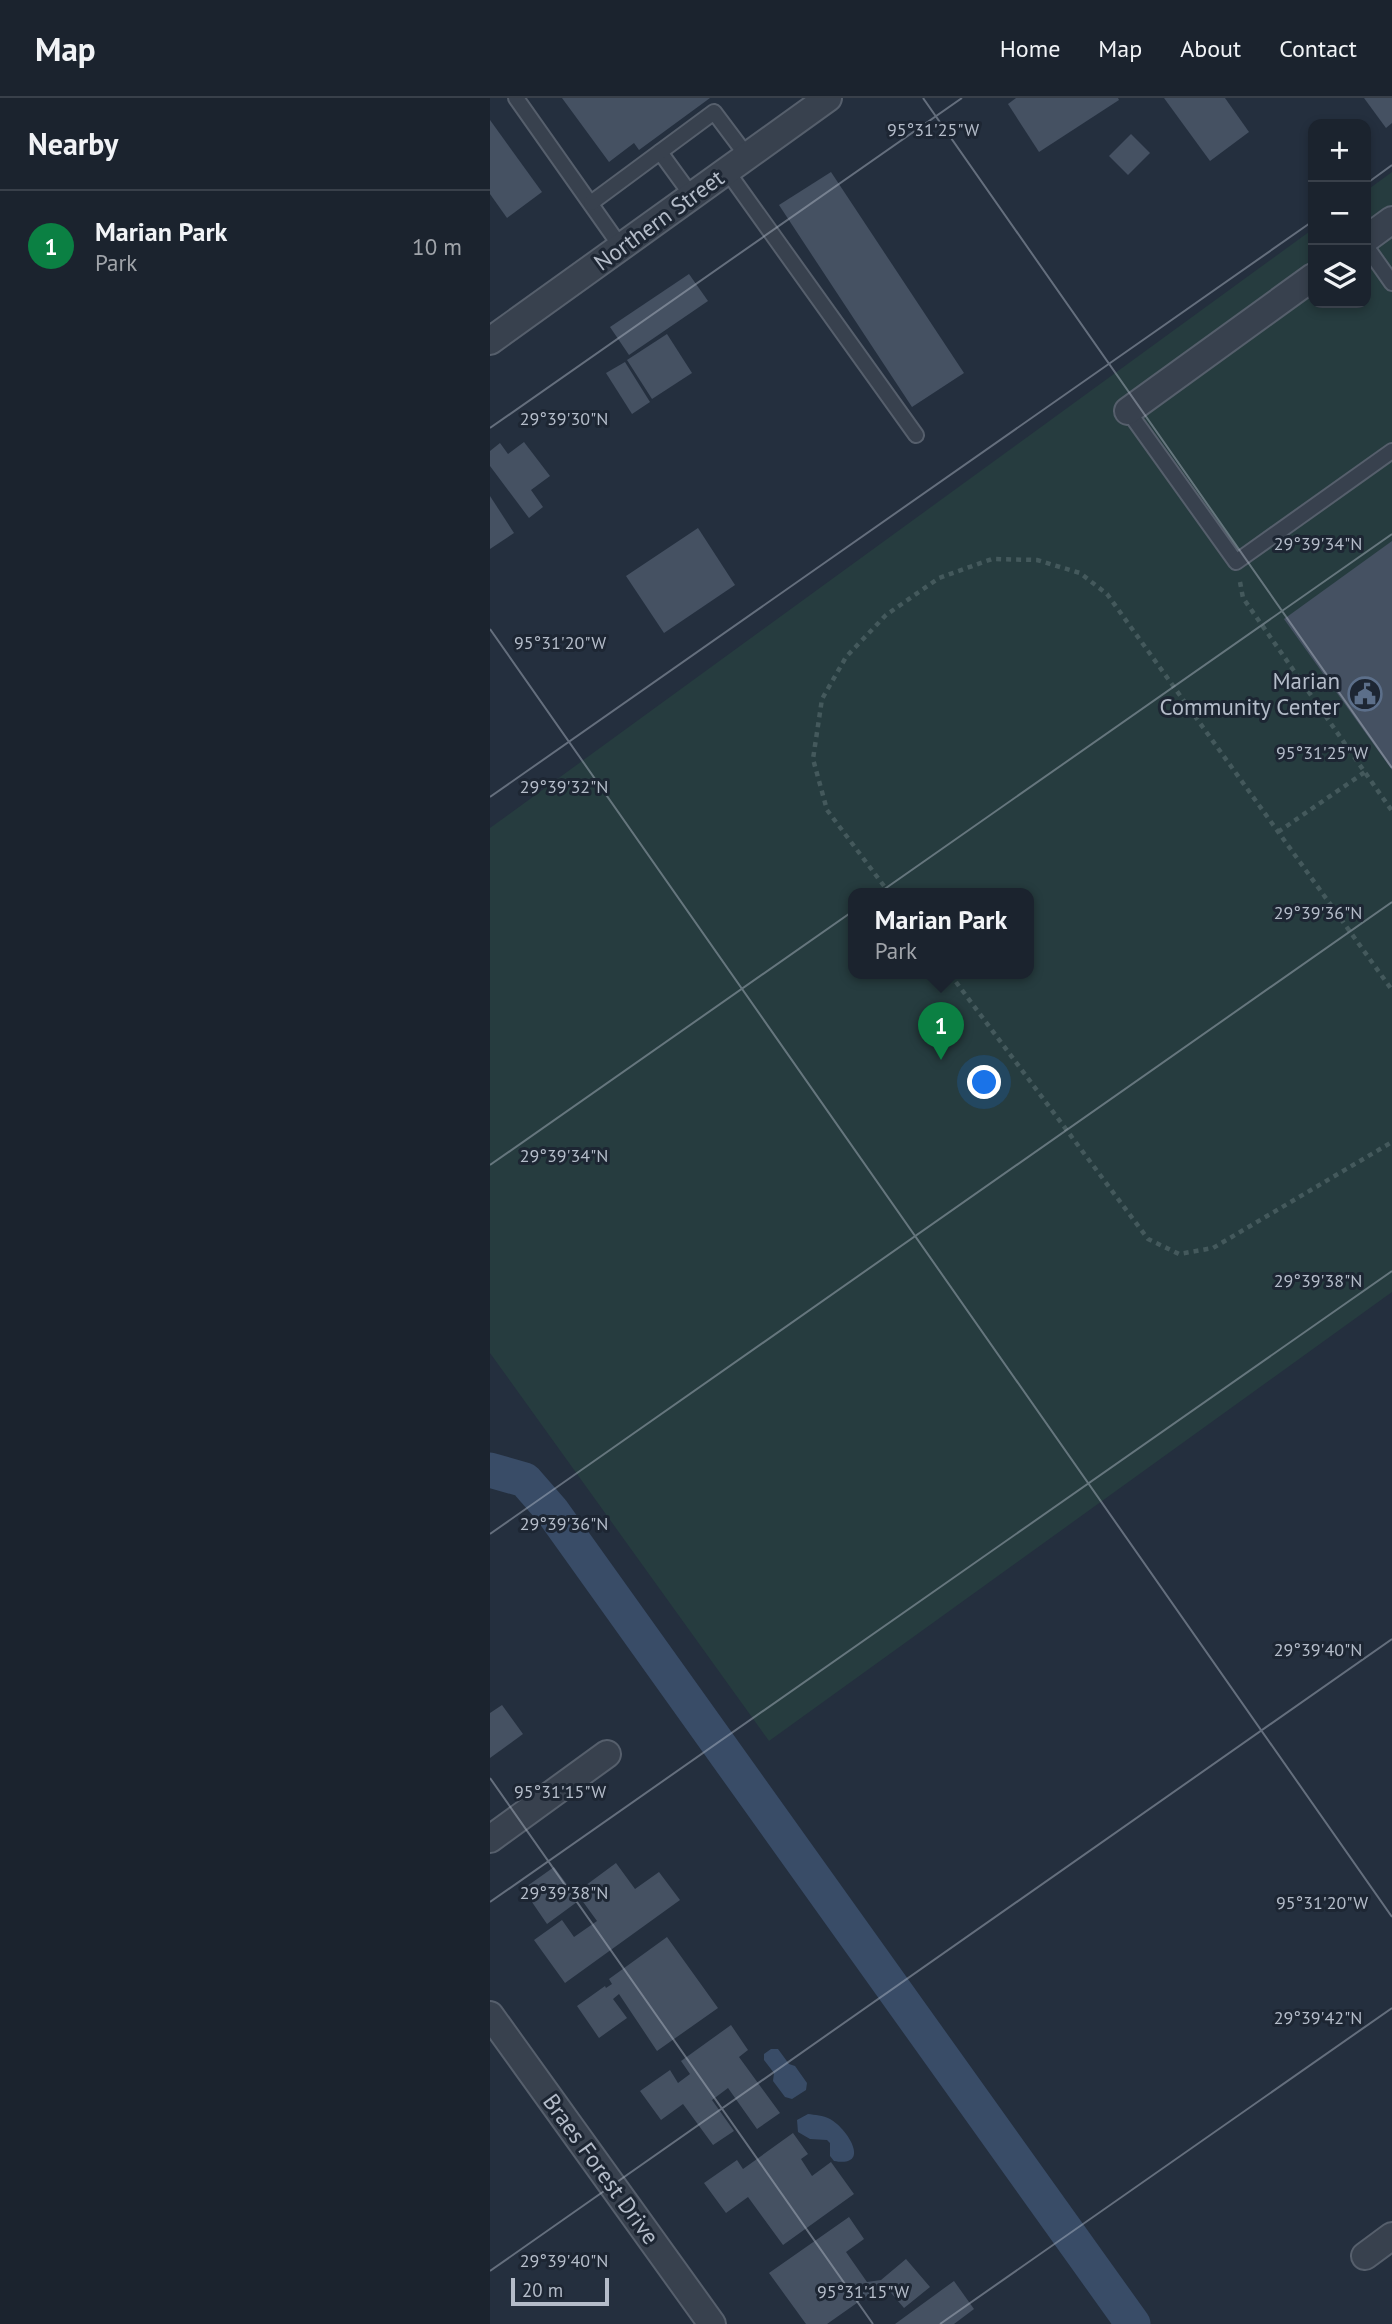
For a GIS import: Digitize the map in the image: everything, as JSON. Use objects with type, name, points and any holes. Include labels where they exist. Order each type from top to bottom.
[{"type":"street","name":"Northern Street","points":[[490,341],[828,98]]},
{"type":"street","points":[[1371,235],[1392,220]]},
{"type":"street","points":[[1128,411],[1308,281]]},
{"type":"street","points":[[490,1839],[607,1754]]},
{"type":"street","name":"Braes Forest Drive","points":[[490,2015],[712,2324]]},
{"type":"street","points":[[1365,2256],[1392,2236]]},
{"type":"lane","points":[[516,98],[621,247]]},
{"type":"lane","points":[[591,203],[714,112],[737,163],[916,435]]},
{"type":"lane","points":[[660,152],[692,196]]},
{"type":"lane","points":[[1371,253],[1392,283]]},
{"type":"lane","points":[[1128,411],[1237,562],[1392,451]]},
{"type":"path","points":[[886,888],[827,810],[813,759],[822,699],[846,657],[886,615],[939,578],[992,559],[1037,560],[1080,573],[1107,594],[1392,990]]},
{"type":"path","points":[[1237,562],[1243,598],[1392,811]]},
{"type":"path","points":[[1278,832],[1365,772]]},
{"type":"path","points":[[954,979],[1148,1239],[1179,1254],[1213,1248],[1392,1142]]},
{"type":"green space","points":[[1392,172],[1392,1292],[769,1741],[490,1353],[490,828],[1308,233],[1308,308],[1371,308],[1371,187]]},
{"type":"water","points":[[771,2049],[778,2049],[807,2083],[806,2090],[792,2099],[785,2097],[773,2081],[774,2073],[764,2060],[764,2054]]},
{"type":"water","points":[[808,2114],[830,2119],[844,2131],[853,2146],[852,2159],[845,2162],[834,2161],[830,2156],[830,2143],[827,2140],[810,2139],[798,2132],[797,2120]]},
{"type":"building","points":[[562,98],[710,98],[639,150],[634,143],[609,162]]},
{"type":"building","points":[[1016,98],[1119,100],[1039,152],[1008,104]]},
{"type":"building","points":[[1164,98],[1225,98],[1249,132],[1210,161]]},
{"type":"building","points":[[1364,98],[1392,98],[1392,123],[1386,128]]},
{"type":"building","points":[[490,120],[542,192],[507,218],[490,194]]},
{"type":"building","points":[[1131,134],[1150,153],[1128,175],[1109,156]]},
{"type":"building","points":[[831,172],[964,373],[912,407],[779,205]]},
{"type":"building","points":[[689,274],[708,301],[629,355],[610,327]]},
{"type":"building","points":[[667,334],[692,373],[652,399],[627,360]]},
{"type":"building","points":[[625,362],[650,402],[632,414],[606,373]]},
{"type":"building","points":[[524,442],[550,476],[531,490],[543,507],[529,518],[490,466],[490,451],[500,443],[508,454]]},
{"type":"building","points":[[490,496],[514,533],[490,549]]},
{"type":"building","points":[[698,528],[735,585],[664,633],[626,576]]},
{"type":"building","name":"Marian Community Center","points":[[1392,541],[1392,770],[1284,619]]},
{"type":"building","points":[[502,1705],[523,1734],[490,1758],[490,1713]]},
{"type":"building","points":[[616,1863],[635,1889],[659,1872],[680,1900],[565,1983],[534,1940],[562,1920],[574,1937],[597,1921],[581,1899],[547,1924],[523,1889],[554,1867],[574,1894]]},
{"type":"building","points":[[667,1937],[718,2008],[657,2051],[619,1994],[613,1999],[627,2018],[599,2038],[577,2006],[612,1984],[609,1979]]},
{"type":"building","points":[[731,2025],[748,2050],[739,2057],[780,2113],[757,2129],[728,2088],[712,2100],[734,2131],[713,2145],[683,2104],[661,2120],[640,2091],[670,2070],[678,2083],[690,2074],[681,2061]]},
{"type":"building","points":[[793,2133],[808,2154],[801,2159],[812,2176],[831,2162],[854,2194],[783,2245],[748,2197],[726,2213],[704,2183],[737,2160],[743,2169]]},
{"type":"building","points":[[849,2217],[864,2239],[846,2252],[867,2282],[881,2280],[906,2259],[930,2287],[904,2308],[886,2287],[874,2291],[827,2324],[806,2324],[769,2273]]},
{"type":"building","points":[[954,2281],[974,2309],[954,2324],[895,2324]]},
{"type":"waterway","points":[[490,1470],[525,1480],[552,1511],[1133,2324]]},
{"type":"place","name":"Marian Community Center","points":[[1365,694]]},
{"type":"place","name":"Marian Park","points":[[941,1060]]}]
